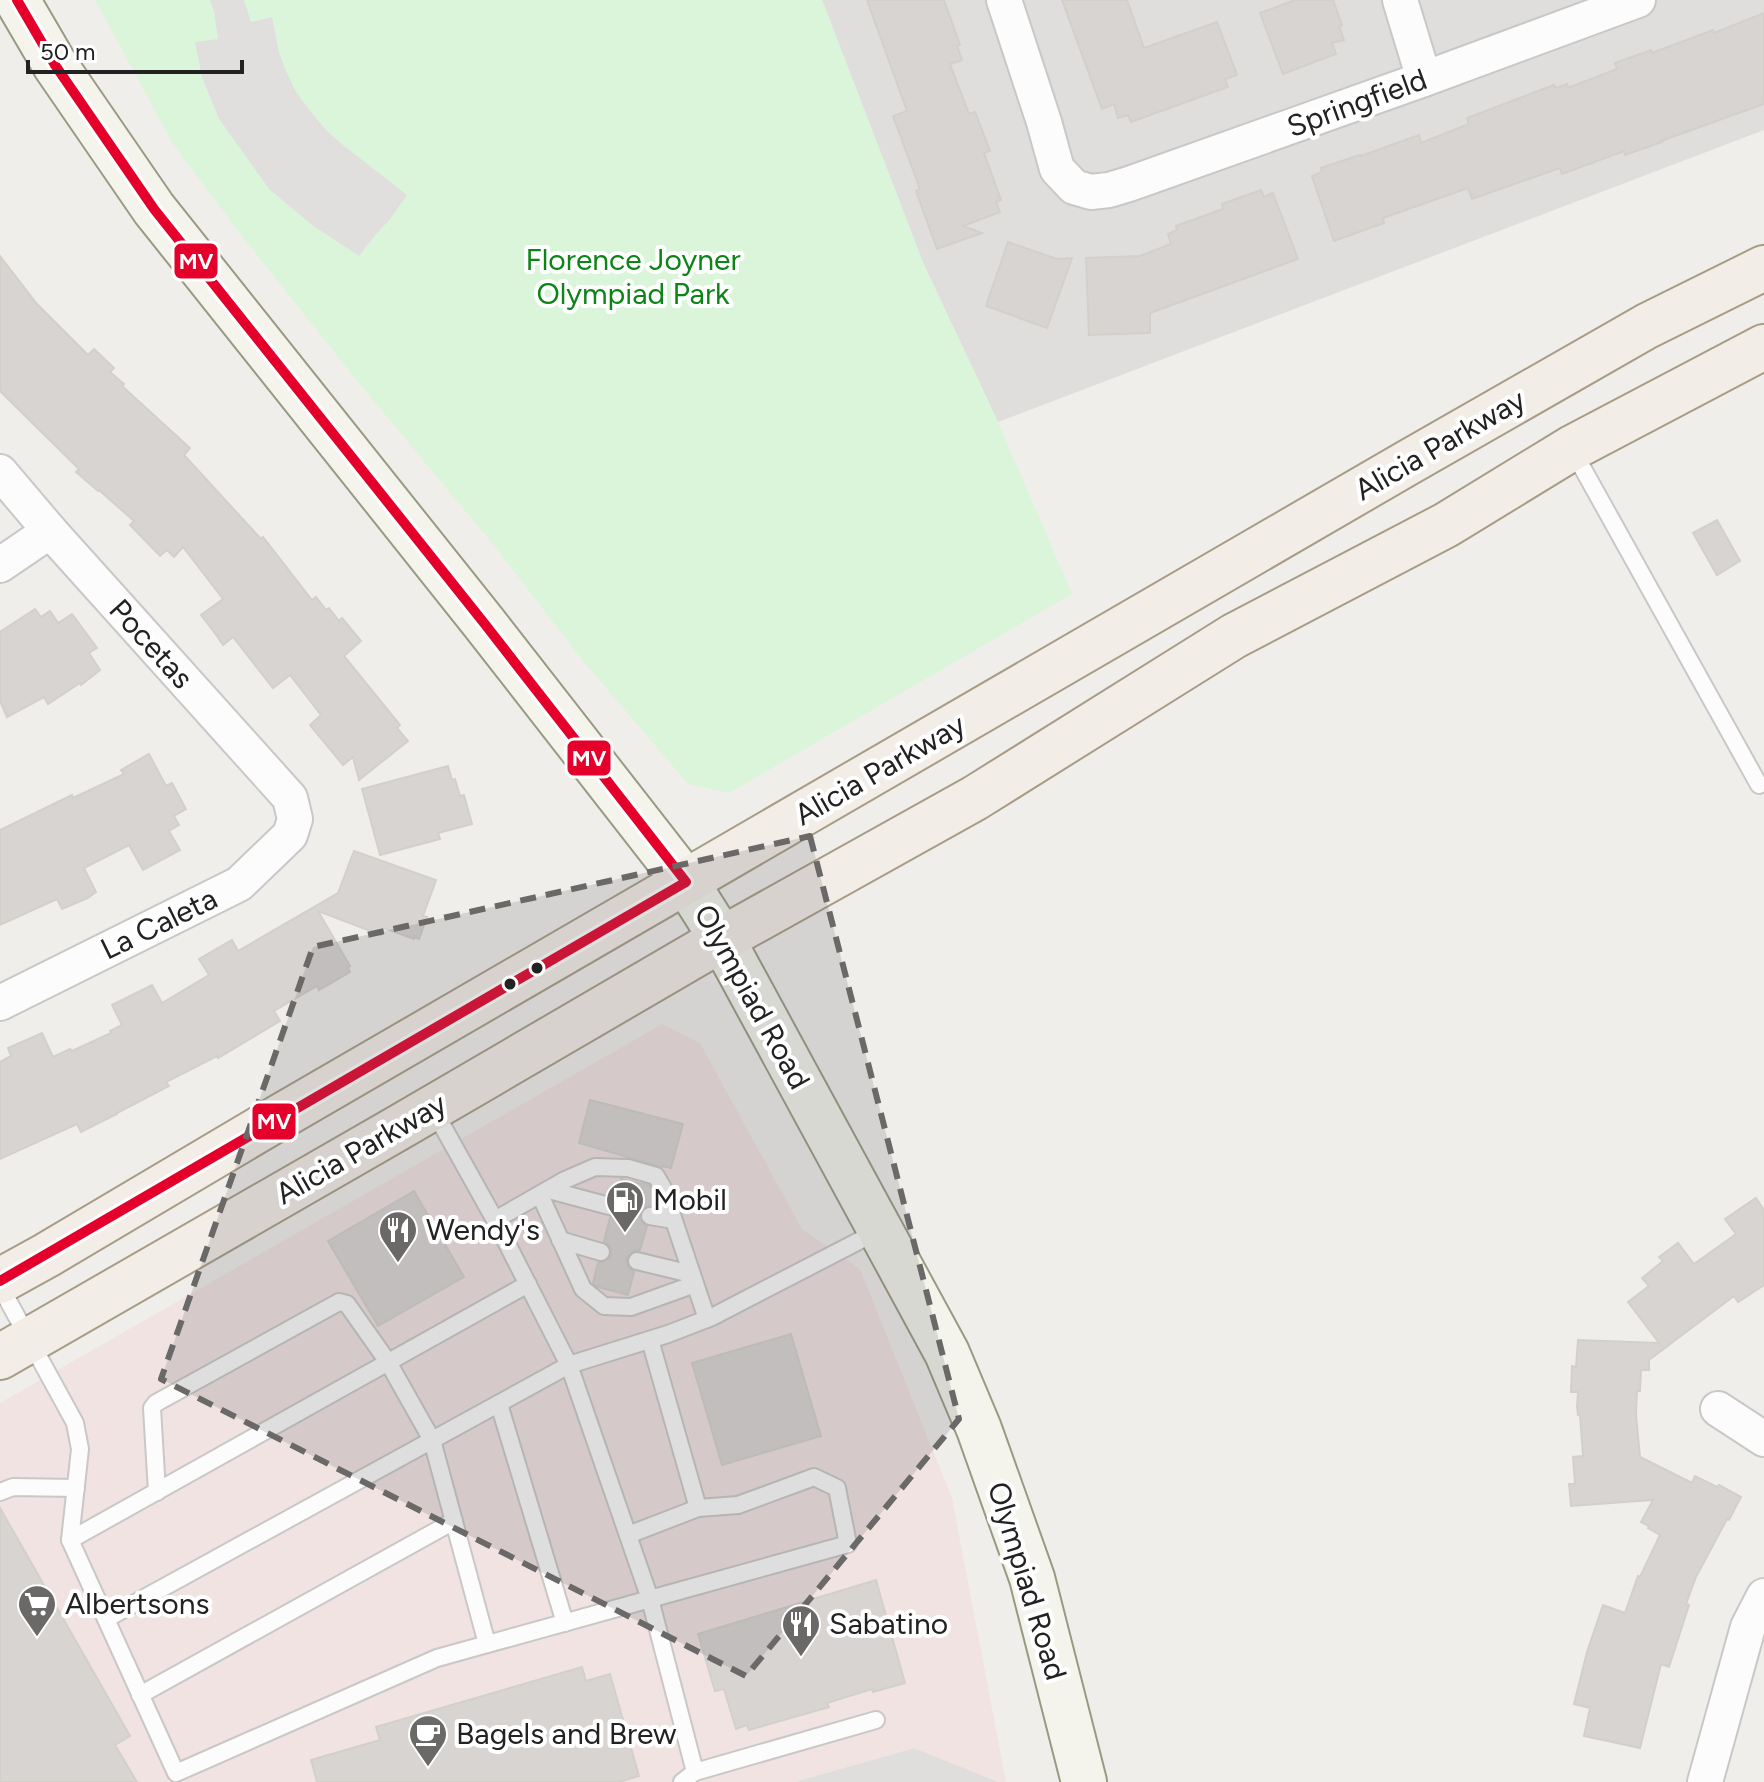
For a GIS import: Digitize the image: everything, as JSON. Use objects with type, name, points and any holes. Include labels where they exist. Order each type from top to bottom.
[{"type":"main road","name":"Olympiad Road","points":[[17,0],[55,65],[154,209],[686,882],[722,939],[947,1353],[979,1429],[1032,1578],[1084,1782]]},
{"type":"main road","name":"Alicia Parkway","points":[[0,1283],[273,1121],[1647,326],[1764,268]]},
{"type":"main road","name":"Alicia Parkway","points":[[15,1348],[722,939],[975,798],[1234,636],[1446,525],[1572,448],[1764,347]]},
{"type":"street","name":"Springfield","points":[[1004,0],[1057,169],[1074,187],[1091,192],[1129,184],[1638,0]]},
{"type":"street","points":[[1400,0],[1424,79]]},
{"type":"street","name":"Pocetas","points":[[0,472],[290,798],[295,819]]},
{"type":"street","points":[[0,565],[50,531]]},
{"type":"street","name":"La Caleta","points":[[0,1003],[239,884],[290,835],[295,819]]},
{"type":"street","points":[[1718,1409],[1764,1439]]},
{"type":"street","points":[[1705,1782],[1748,1627],[1764,1596]]},
{"type":"lane","points":[[1572,448],[1759,785]]},
{"type":"lane","points":[[432,1107],[457,1148],[569,1365],[650,1599],[688,1777],[876,1720]]},
{"type":"lane","points":[[495,1220],[565,1180],[595,1167],[628,1168],[656,1176],[663,1188],[707,1319]]},
{"type":"lane","points":[[544,1192],[613,1207]]},
{"type":"lane","points":[[544,1192],[560,1240],[583,1289],[604,1306],[631,1307],[693,1279]]},
{"type":"lane","points":[[650,1216],[673,1220]]},
{"type":"lane","points":[[106,1619],[569,1365],[707,1319],[881,1229]]},
{"type":"lane","points":[[560,1240],[601,1252]]},
{"type":"lane","points":[[637,1261],[693,1279]]},
{"type":"lane","points":[[0,1283],[15,1348],[75,1423],[80,1449],[70,1540],[176,1773],[437,1658],[848,1544],[837,1488],[814,1477],[738,1505],[698,1508],[628,1535]]},
{"type":"lane","points":[[70,1540],[528,1284]]},
{"type":"lane","points":[[157,1492],[152,1408],[156,1403],[339,1302],[347,1304],[388,1362],[432,1440],[487,1644]]},
{"type":"lane","points":[[650,1340],[698,1508]]},
{"type":"lane","points":[[499,1404],[565,1623]]},
{"type":"lane","points":[[0,1492],[13,1487],[76,1488]]},
{"type":"lane","points":[[140,1695],[454,1521]]},
{"type":"highlighted area","points":[[810,836],[959,1419],[746,1676],[161,1379],[313,947]]},
{"type":"shaded area","points":[[210,0],[244,0],[251,22],[272,17],[286,71],[311,112],[343,145],[407,195],[359,256],[312,225],[269,189],[219,119],[202,77],[195,42],[218,39]]},
{"type":"shaded area","points":[[822,0],[1764,0],[1764,130],[998,422],[924,265]]},
{"type":"shaded area","points":[[662,1024],[700,1043],[802,1229],[860,1269],[952,1498],[1006,1782],[999,1782],[914,1748],[794,1782],[0,1782],[0,1403]]},
{"type":"shaded area","points":[[914,1748],[999,1782],[794,1782]]},
{"type":"green space","name":"Florence Joyner Olympiad Park","points":[[95,0],[822,0],[924,265],[998,422],[1072,594],[729,793],[688,784],[583,661],[496,548],[241,235],[173,144]]},
{"type":"building","points":[[867,0],[944,0],[962,60],[950,64],[969,114],[975,112],[990,151],[984,153],[1001,200],[996,202],[1000,212],[963,226],[982,233],[937,249],[916,191],[920,189],[893,116],[907,111]]},
{"type":"building","points":[[1062,0],[1127,0],[1144,48],[1217,22],[1237,75],[1225,79],[1228,87],[1131,122],[1128,115],[1118,118],[1114,104],[1102,109]]},
{"type":"building","points":[[1295,0],[1333,0],[1344,40],[1332,43],[1336,54],[1283,74],[1260,13]]},
{"type":"building","points":[[1764,13],[1764,104],[1625,155],[1624,151],[1562,174],[1560,168],[1472,199],[1468,188],[1383,218],[1384,223],[1334,241],[1312,176],[1322,172],[1321,168],[1419,135],[1421,143],[1469,124],[1467,118],[1554,85],[1556,88],[1567,84],[1568,88],[1617,69],[1615,63],[1713,30],[1714,33]]},
{"type":"building","points":[[1261,190],[1264,197],[1273,193],[1298,259],[1150,313],[1150,333],[1089,335],[1086,258],[1140,256],[1171,244],[1168,234],[1177,230],[1176,226],[1223,209],[1222,204]]},
{"type":"building","points":[[1008,242],[1057,259],[1072,258],[1047,328],[986,306]]},
{"type":"building","points":[[0,256],[37,304],[88,355],[94,349],[114,368],[110,372],[124,384],[122,386],[190,448],[184,455],[261,539],[263,537],[312,600],[316,597],[339,621],[342,618],[361,641],[344,656],[400,725],[397,728],[408,741],[359,780],[353,757],[343,765],[310,725],[321,715],[290,675],[273,688],[233,637],[223,645],[201,615],[223,599],[183,547],[174,557],[167,550],[160,556],[130,525],[134,521],[76,472],[79,469],[0,391]]},
{"type":"building","points":[[1717,520],[1740,561],[1717,575],[1693,533]]},
{"type":"building","points":[[35,609],[41,617],[50,611],[58,623],[72,614],[97,648],[89,653],[100,670],[48,704],[44,697],[7,717],[0,701],[0,632]]},
{"type":"building","points":[[149,754],[166,786],[172,783],[186,809],[174,816],[179,825],[169,831],[180,850],[143,870],[129,845],[84,868],[96,892],[88,898],[62,909],[57,899],[0,925],[0,830],[124,774],[121,770]]},
{"type":"building","points":[[448,766],[460,796],[464,795],[472,824],[438,833],[440,839],[380,855],[362,789]]},
{"type":"building","points":[[354,851],[436,880],[423,916],[427,917],[419,939],[384,928],[381,935],[318,911],[350,966],[350,972],[319,990],[317,986],[274,1011],[280,1021],[218,1058],[166,1082],[169,1086],[117,1114],[81,1132],[77,1124],[0,1159],[0,1062],[11,1056],[8,1048],[42,1033],[53,1057],[111,1033],[122,1025],[112,1005],[152,985],[162,1003],[209,975],[199,959],[232,940],[238,951],[338,893]]},
{"type":"building","points":[[590,1100],[683,1124],[671,1168],[579,1143]]},
{"type":"building","name":"Mobil","points":[[621,1179],[649,1185],[654,1197],[652,1205],[639,1213],[640,1220],[647,1226],[640,1250],[633,1251],[627,1258],[627,1265],[634,1272],[628,1295],[593,1283],[598,1263],[608,1260],[612,1254],[604,1241],[610,1218],[617,1217],[623,1211],[623,1203],[616,1196]]},
{"type":"building","name":"Wendy's","points":[[414,1191],[464,1277],[378,1326],[328,1241]]},
{"type":"building","points":[[1756,1198],[1764,1210],[1764,1285],[1738,1302],[1734,1296],[1649,1360],[1649,1370],[1641,1370],[1640,1391],[1637,1391],[1640,1457],[1692,1483],[1695,1476],[1741,1497],[1696,1577],[1669,1667],[1661,1664],[1640,1748],[1584,1736],[1590,1708],[1574,1704],[1603,1605],[1625,1613],[1638,1576],[1660,1535],[1641,1522],[1653,1500],[1571,1506],[1569,1484],[1575,1484],[1573,1457],[1583,1456],[1578,1392],[1571,1392],[1572,1366],[1576,1367],[1578,1340],[1659,1343],[1628,1302],[1649,1286],[1642,1278],[1663,1261],[1659,1257],[1678,1243],[1694,1264],[1736,1234],[1725,1219]]},
{"type":"building","points":[[791,1334],[821,1436],[722,1465],[692,1363]]},
{"type":"building","name":"Albertsons","points":[[0,1508],[130,1736],[115,1745],[137,1782],[0,1782]]},
{"type":"building","name":"Sabatino","points":[[876,1580],[905,1683],[873,1692],[872,1689],[827,1703],[829,1707],[749,1730],[747,1725],[736,1729],[724,1689],[715,1691],[698,1634]]},
{"type":"building","points":[[582,1667],[586,1681],[610,1674],[639,1776],[619,1782],[317,1782],[311,1760],[380,1740],[376,1727]]},
{"type":"transit line","name":"MV","points":[[0,1281],[686,882],[154,209],[55,65],[17,0]]},
{"type":"place","name":"Mobil","points":[[625,1234]]},
{"type":"place","name":"Wendy's","points":[[398,1264]]},
{"type":"place","name":"Albertsons","points":[[37,1638]]},
{"type":"place","name":"Sabatino","points":[[801,1658]]},
{"type":"place","name":"Bagels and Brew","points":[[428,1768]]}]
